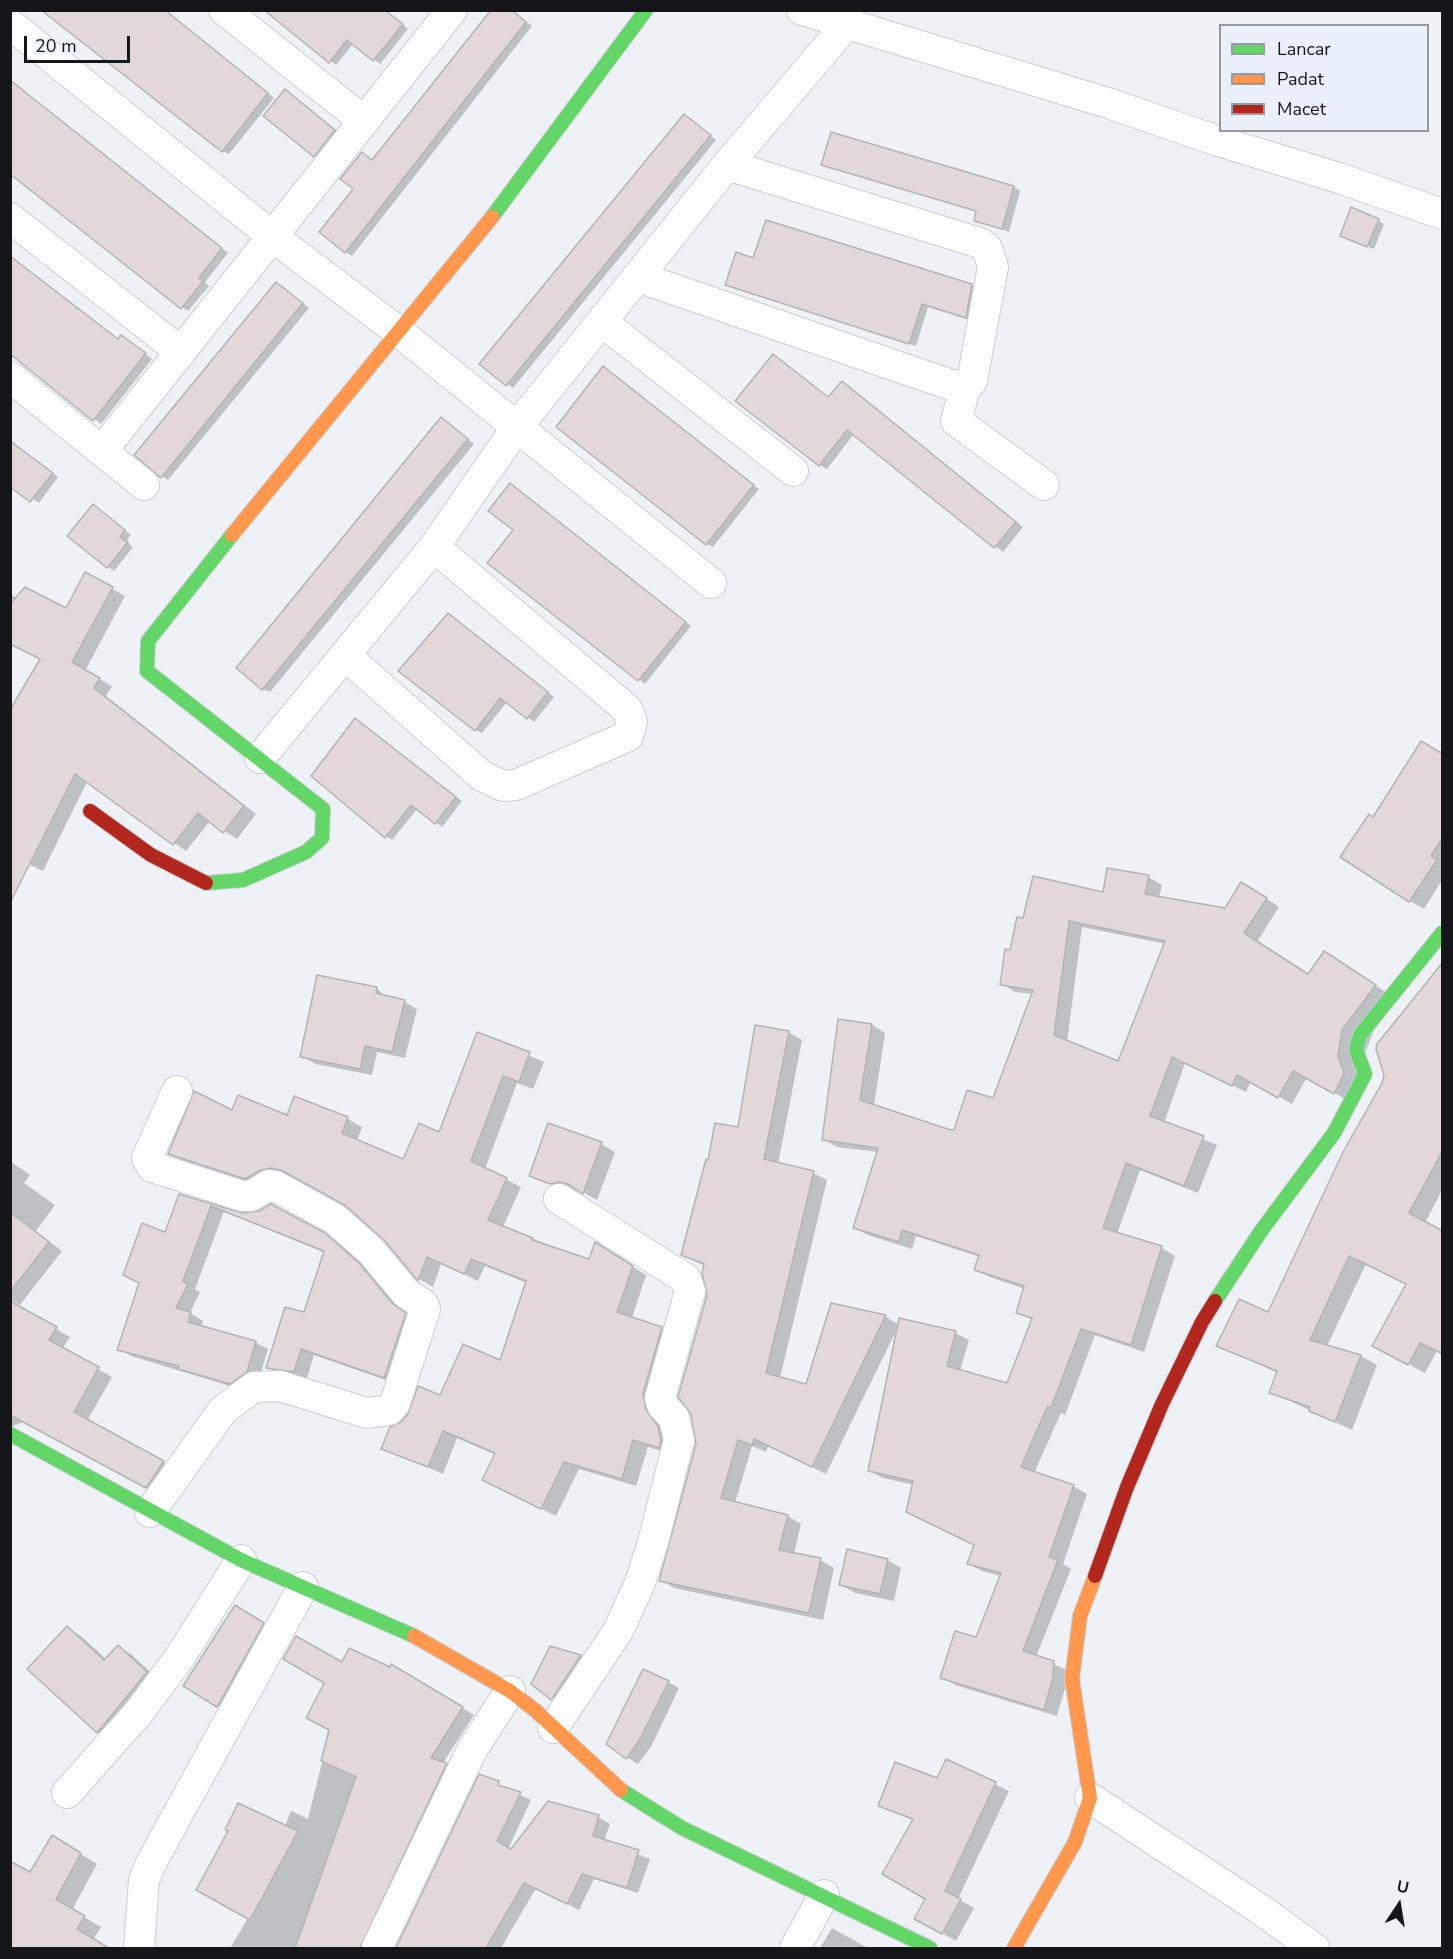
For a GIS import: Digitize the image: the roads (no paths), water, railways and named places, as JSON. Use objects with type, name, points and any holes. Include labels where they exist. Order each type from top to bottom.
[{"type":"street","points":[[224,10],[364,121]]},
{"type":"street","points":[[90,811],[151,855],[206,883],[243,880],[306,852],[322,838],[322,809],[147,671],[147,642],[220,548],[515,188],[646,10]]},
{"type":"street","points":[[802,10],[1108,103],[1443,214]]},
{"type":"street","points":[[102,451],[273,237],[447,12]]},
{"type":"street","points":[[10,24],[273,237],[399,332],[711,583]]},
{"type":"street","points":[[260,758],[434,547],[517,427],[727,165],[847,24]]},
{"type":"street","points":[[727,165],[980,243],[987,248],[993,267],[972,381],[965,388],[956,421],[1044,485]]},
{"type":"street","points":[[10,218],[182,351]]},
{"type":"street","points":[[638,277],[965,388]]},
{"type":"street","points":[[602,322],[793,471]]},
{"type":"street","points":[[10,377],[144,485]]},
{"type":"street","points":[[345,655],[483,776],[503,786],[516,785],[627,736],[632,722],[627,709],[434,547]]},
{"type":"street","points":[[1014,1948],[1075,1842],[1090,1798],[1072,1679],[1074,1648],[1080,1616],[1131,1476],[1161,1404],[1202,1322],[1261,1231],[1334,1133],[1362,1081],[1364,1067],[1356,1050],[1360,1035],[1443,933]]},
{"type":"street","points":[[150,1512],[223,1410],[254,1387],[280,1386],[368,1413],[389,1410],[395,1403],[425,1309],[423,1304],[406,1293],[371,1251],[335,1219],[275,1186],[269,1185],[251,1196],[242,1196],[152,1167],[147,1158],[177,1091]]},
{"type":"street","points":[[553,1728],[618,1631],[640,1582],[650,1552],[680,1440],[674,1418],[662,1405],[660,1398],[690,1291],[686,1279],[559,1199]]},
{"type":"street","points":[[10,1434],[241,1560],[432,1644],[510,1691],[610,1782],[643,1806],[682,1828],[930,1948]]},
{"type":"street","points":[[67,1793],[139,1712],[180,1657],[241,1560]]},
{"type":"street","points":[[139,1948],[144,1880],[303,1587]]},
{"type":"street","points":[[377,1948],[472,1750],[510,1691]]},
{"type":"street","points":[[1090,1798],[1260,1909],[1314,1948]]},
{"type":"street","points":[[795,1948],[824,1895]]}]
